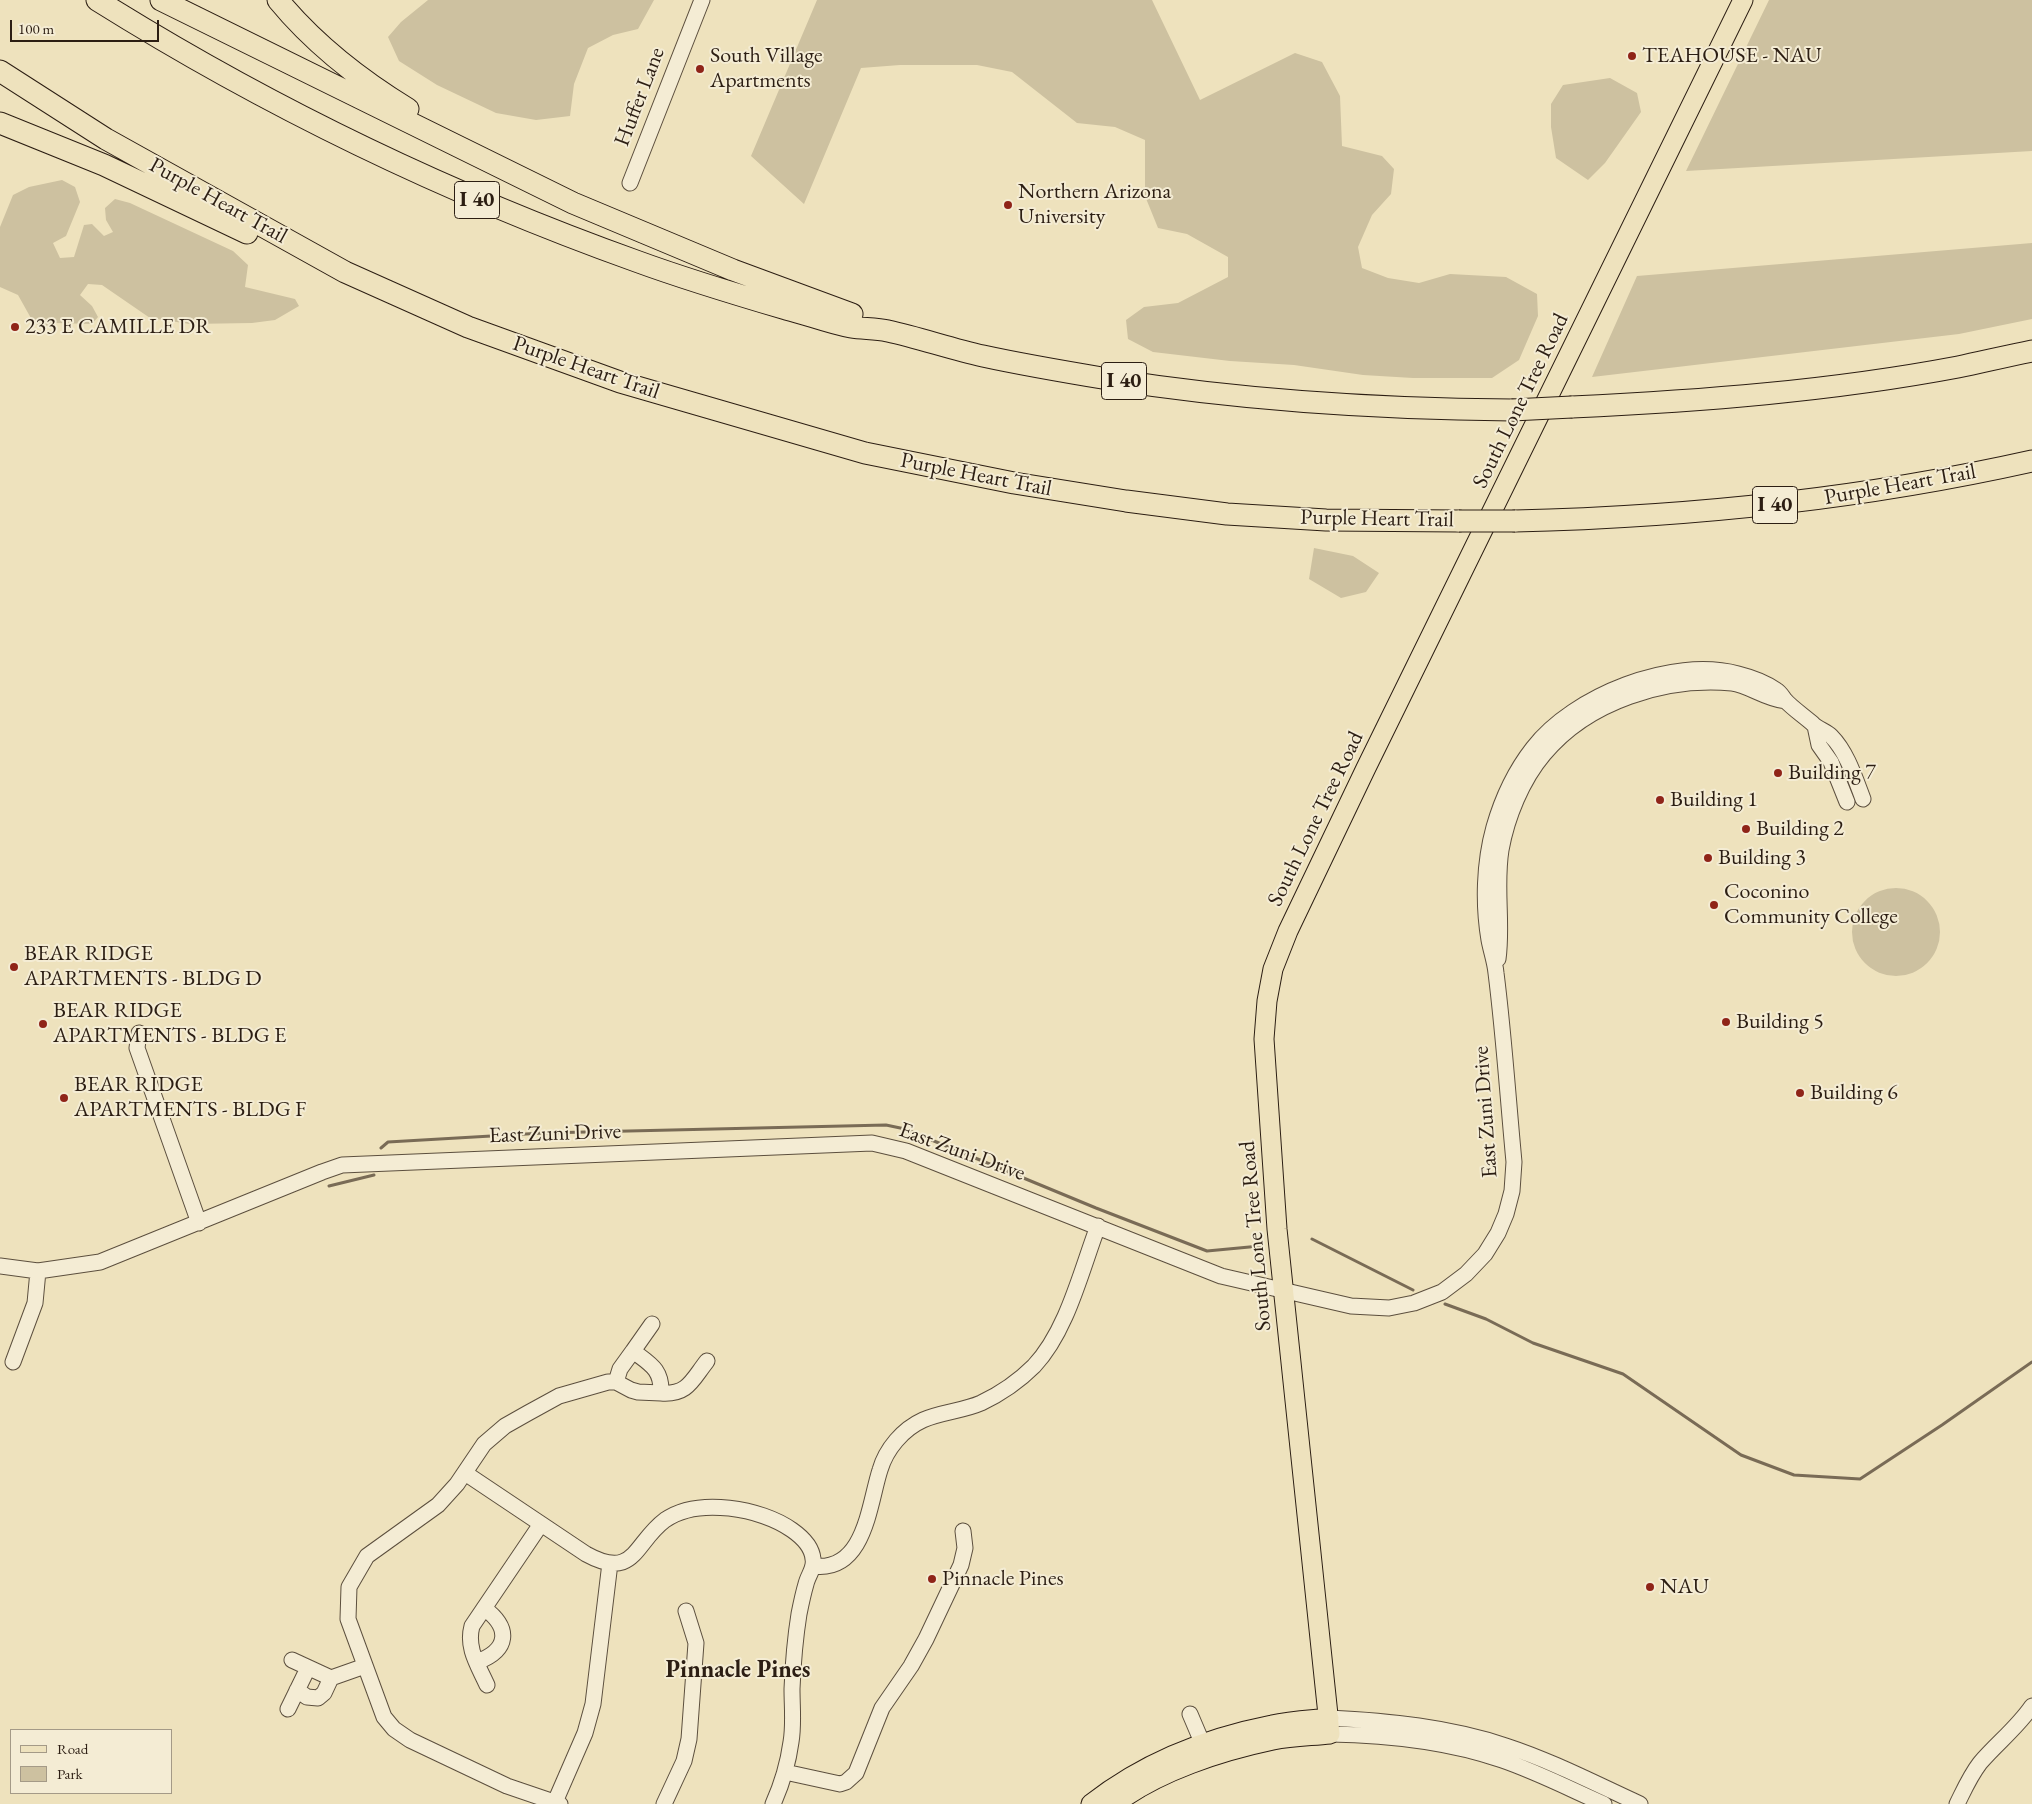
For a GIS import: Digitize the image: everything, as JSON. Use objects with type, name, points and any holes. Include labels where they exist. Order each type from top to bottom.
[{"type":"highway","name":"I 40","points":[[97,0],[204,65],[343,139],[513,215],[590,245],[711,287],[850,326],[886,330],[989,357],[1108,379],[1189,390],[1366,406],[1436,410],[1512,410],[1702,400],[1778,392],[1957,367],[2032,351]]},
{"type":"highway","points":[[161,0],[573,203],[733,270],[852,314],[886,330]]},
{"type":"highway","points":[[278,0],[313,39],[358,76],[506,170]]},
{"type":"highway","name":"Purple Heart Trail","points":[[0,71],[106,139],[345,272],[468,326],[620,382],[804,436],[917,465],[1057,490],[1191,510],[1326,520],[1459,522],[1609,519],[1790,503],[1939,480],[2032,461]]},
{"type":"highway","points":[[0,123],[104,165],[269,243],[345,272]]},
{"type":"main road","name":"South Lone Tree Road","points":[[1330,1726],[1277,1230],[1264,1039],[1267,1001],[1273,969],[1288,931],[1374,751],[1743,0]]},
{"type":"main road","points":[[1091,1804],[1113,1786],[1161,1760],[1275,1740],[1330,1726]]},
{"type":"main road","points":[[1115,1804],[1205,1751]]},
{"type":"street","name":"Huffer Lane","points":[[630,183],[702,0]]},
{"type":"street","name":"East Zuni Drive","points":[[0,1266],[38,1270],[100,1262],[342,1165],[872,1144],[906,1151],[1221,1276],[1351,1306],[1389,1308],[1414,1302],[1442,1292],[1466,1274],[1498,1234],[1512,1191],[1514,1162],[1496,971],[1489,939],[1486,910],[1486,880],[1494,829],[1508,790],[1533,748],[1548,732],[1574,711],[1593,700],[1646,678],[1670,672],[1692,670],[1737,673],[1778,691],[1786,701],[1814,726],[1831,736],[1852,771],[1863,799]]},
{"type":"street","name":"East Zuni Drive","points":[[1814,726],[1819,745],[1831,762],[1847,802]]},
{"type":"street","points":[[139,1033],[137,1048],[199,1223]]},
{"type":"street","points":[[814,1566],[820,1567],[834,1564],[852,1550],[860,1540],[865,1528],[880,1470],[888,1452],[899,1438],[923,1420],[974,1405],[1000,1393],[1021,1378],[1044,1354],[1062,1325],[1098,1226]]},
{"type":"street","points":[[13,1362],[35,1303],[38,1270]]},
{"type":"street","points":[[616,1382],[620,1369],[652,1324]]},
{"type":"street","points":[[633,1351],[658,1372],[661,1378],[661,1393]]},
{"type":"street","points":[[610,1563],[593,1704],[585,1733],[557,1803],[507,1786],[401,1734],[384,1717],[348,1619],[348,1597],[353,1578],[367,1556],[438,1505],[465,1473],[484,1444],[505,1426],[560,1396],[597,1385],[616,1382],[631,1390],[674,1394],[682,1391],[707,1361]]},
{"type":"street","points":[[465,1473],[586,1554],[595,1559],[610,1563],[624,1562],[632,1556],[656,1529],[672,1517],[694,1510],[723,1508],[754,1512],[781,1523],[802,1538],[811,1551],[814,1566],[806,1584],[794,1646],[792,1742],[785,1772],[773,1804]]},
{"type":"street","points":[[487,1685],[471,1650],[470,1634],[475,1620],[541,1524]]},
{"type":"street","points":[[785,1772],[840,1784],[856,1772],[882,1708],[919,1652],[961,1565],[965,1548],[963,1531]]},
{"type":"street","points":[[477,1662],[496,1653],[502,1639],[500,1623],[484,1608]]},
{"type":"street","points":[[664,1804],[684,1761],[689,1739],[696,1643],[686,1611]]},
{"type":"street","points":[[292,1660],[331,1678],[365,1666]]},
{"type":"street","points":[[288,1709],[308,1668]]},
{"type":"street","points":[[297,1690],[307,1696],[318,1698],[324,1693],[331,1678]]},
{"type":"street","points":[[1957,1804],[1972,1775],[1981,1763],[2012,1731],[2032,1706]]},
{"type":"street","points":[[1190,1714],[1205,1751]]},
{"type":"street","points":[[1330,1726],[1371,1720],[1439,1728],[1472,1736],[1535,1757],[1640,1804]]},
{"type":"street","points":[[1330,1726],[1370,1735],[1437,1743],[1468,1750],[1530,1771],[1604,1804]]},
{"type":"green space","points":[[428,0],[654,0],[638,29],[613,35],[588,48],[574,84],[570,116],[536,120],[496,113],[437,85],[399,61],[388,37],[401,22]]},
{"type":"green space","points":[[817,0],[1152,0],[1200,100],[1295,53],[1322,62],[1340,96],[1342,146],[1382,156],[1394,169],[1391,194],[1372,215],[1358,247],[1362,268],[1388,278],[1419,283],[1450,274],[1506,277],[1537,294],[1538,316],[1519,360],[1492,378],[1413,378],[1363,375],[1294,365],[1230,361],[1153,352],[1128,339],[1126,320],[1144,307],[1178,303],[1228,277],[1228,257],[1187,234],[1158,228],[1145,196],[1145,140],[1115,127],[1077,123],[1012,72],[977,65],[900,65],[861,68],[804,204],[751,156]]},
{"type":"green space","points":[[1769,0],[2032,0],[2032,151],[1686,171]]},
{"type":"green space","points":[[1610,78],[1637,93],[1641,112],[1605,163],[1588,180],[1556,158],[1551,127],[1551,104],[1563,85]]},
{"type":"green space","points":[[62,180],[75,187],[80,202],[66,236],[53,243],[60,258],[74,257],[84,225],[92,224],[104,236],[113,232],[106,220],[105,208],[115,199],[130,203],[233,251],[248,265],[245,287],[295,299],[299,306],[275,320],[252,323],[190,324],[150,318],[102,285],[88,284],[80,295],[92,306],[98,317],[92,324],[56,323],[41,328],[32,320],[18,295],[0,287],[0,227],[13,195],[29,187]]},
{"type":"green space","points":[[2032,243],[2032,319],[1959,334],[1592,377],[1637,276]]},
{"type":"green space","points":[[1314,548],[1353,556],[1379,573],[1366,592],[1341,598],[1309,579]]},
{"type":"green space","points":[[1896,888],[1913,892],[1927,901],[1936,915],[1940,932],[1936,949],[1927,963],[1913,972],[1896,976],[1879,972],[1865,963],[1856,949],[1852,932],[1856,915],[1865,901],[1879,892]]},
{"type":"waterway","points":[[381,1148],[388,1142],[543,1133],[886,1125],[905,1129],[1096,1208],[1207,1251],[1260,1246]]},
{"type":"waterway","points":[[329,1186],[374,1175]]},
{"type":"waterway","points":[[1312,1239],[1413,1290]]},
{"type":"waterway","points":[[1445,1304],[1486,1319],[1533,1343],[1623,1374],[1741,1455],[1794,1475],[1860,1479],[2032,1362]]},
{"type":"place","name":"TEAHOUSE - NAU","points":[[1632,56]]},
{"type":"place","name":"South Village Apartments","points":[[700,69]]},
{"type":"place","name":"Northern Arizona University","points":[[1008,205]]},
{"type":"place","name":"233 E CAMILLE DR","points":[[15,327]]},
{"type":"place","name":"Building 7","points":[[1778,773]]},
{"type":"place","name":"Building 1","points":[[1660,800]]},
{"type":"place","name":"Building 2","points":[[1746,829]]},
{"type":"place","name":"Building 3","points":[[1708,858]]},
{"type":"place","name":"Coconino Community College","points":[[1714,905]]},
{"type":"place","name":"BEAR RIDGE APARTMENTS - BLDG D","points":[[14,967]]},
{"type":"place","name":"Building 5","points":[[1726,1022]]},
{"type":"place","name":"BEAR RIDGE APARTMENTS - BLDG E","points":[[43,1024]]},
{"type":"place","name":"Building 6","points":[[1800,1093]]},
{"type":"place","name":"BEAR RIDGE APARTMENTS - BLDG F","points":[[64,1098]]},
{"type":"place","name":"Pinnacle Pines","points":[[932,1579]]},
{"type":"place","name":"NAU","points":[[1650,1587]]},
{"type":"district","name":"Pinnacle Pines","points":[[738,1670]]}]
